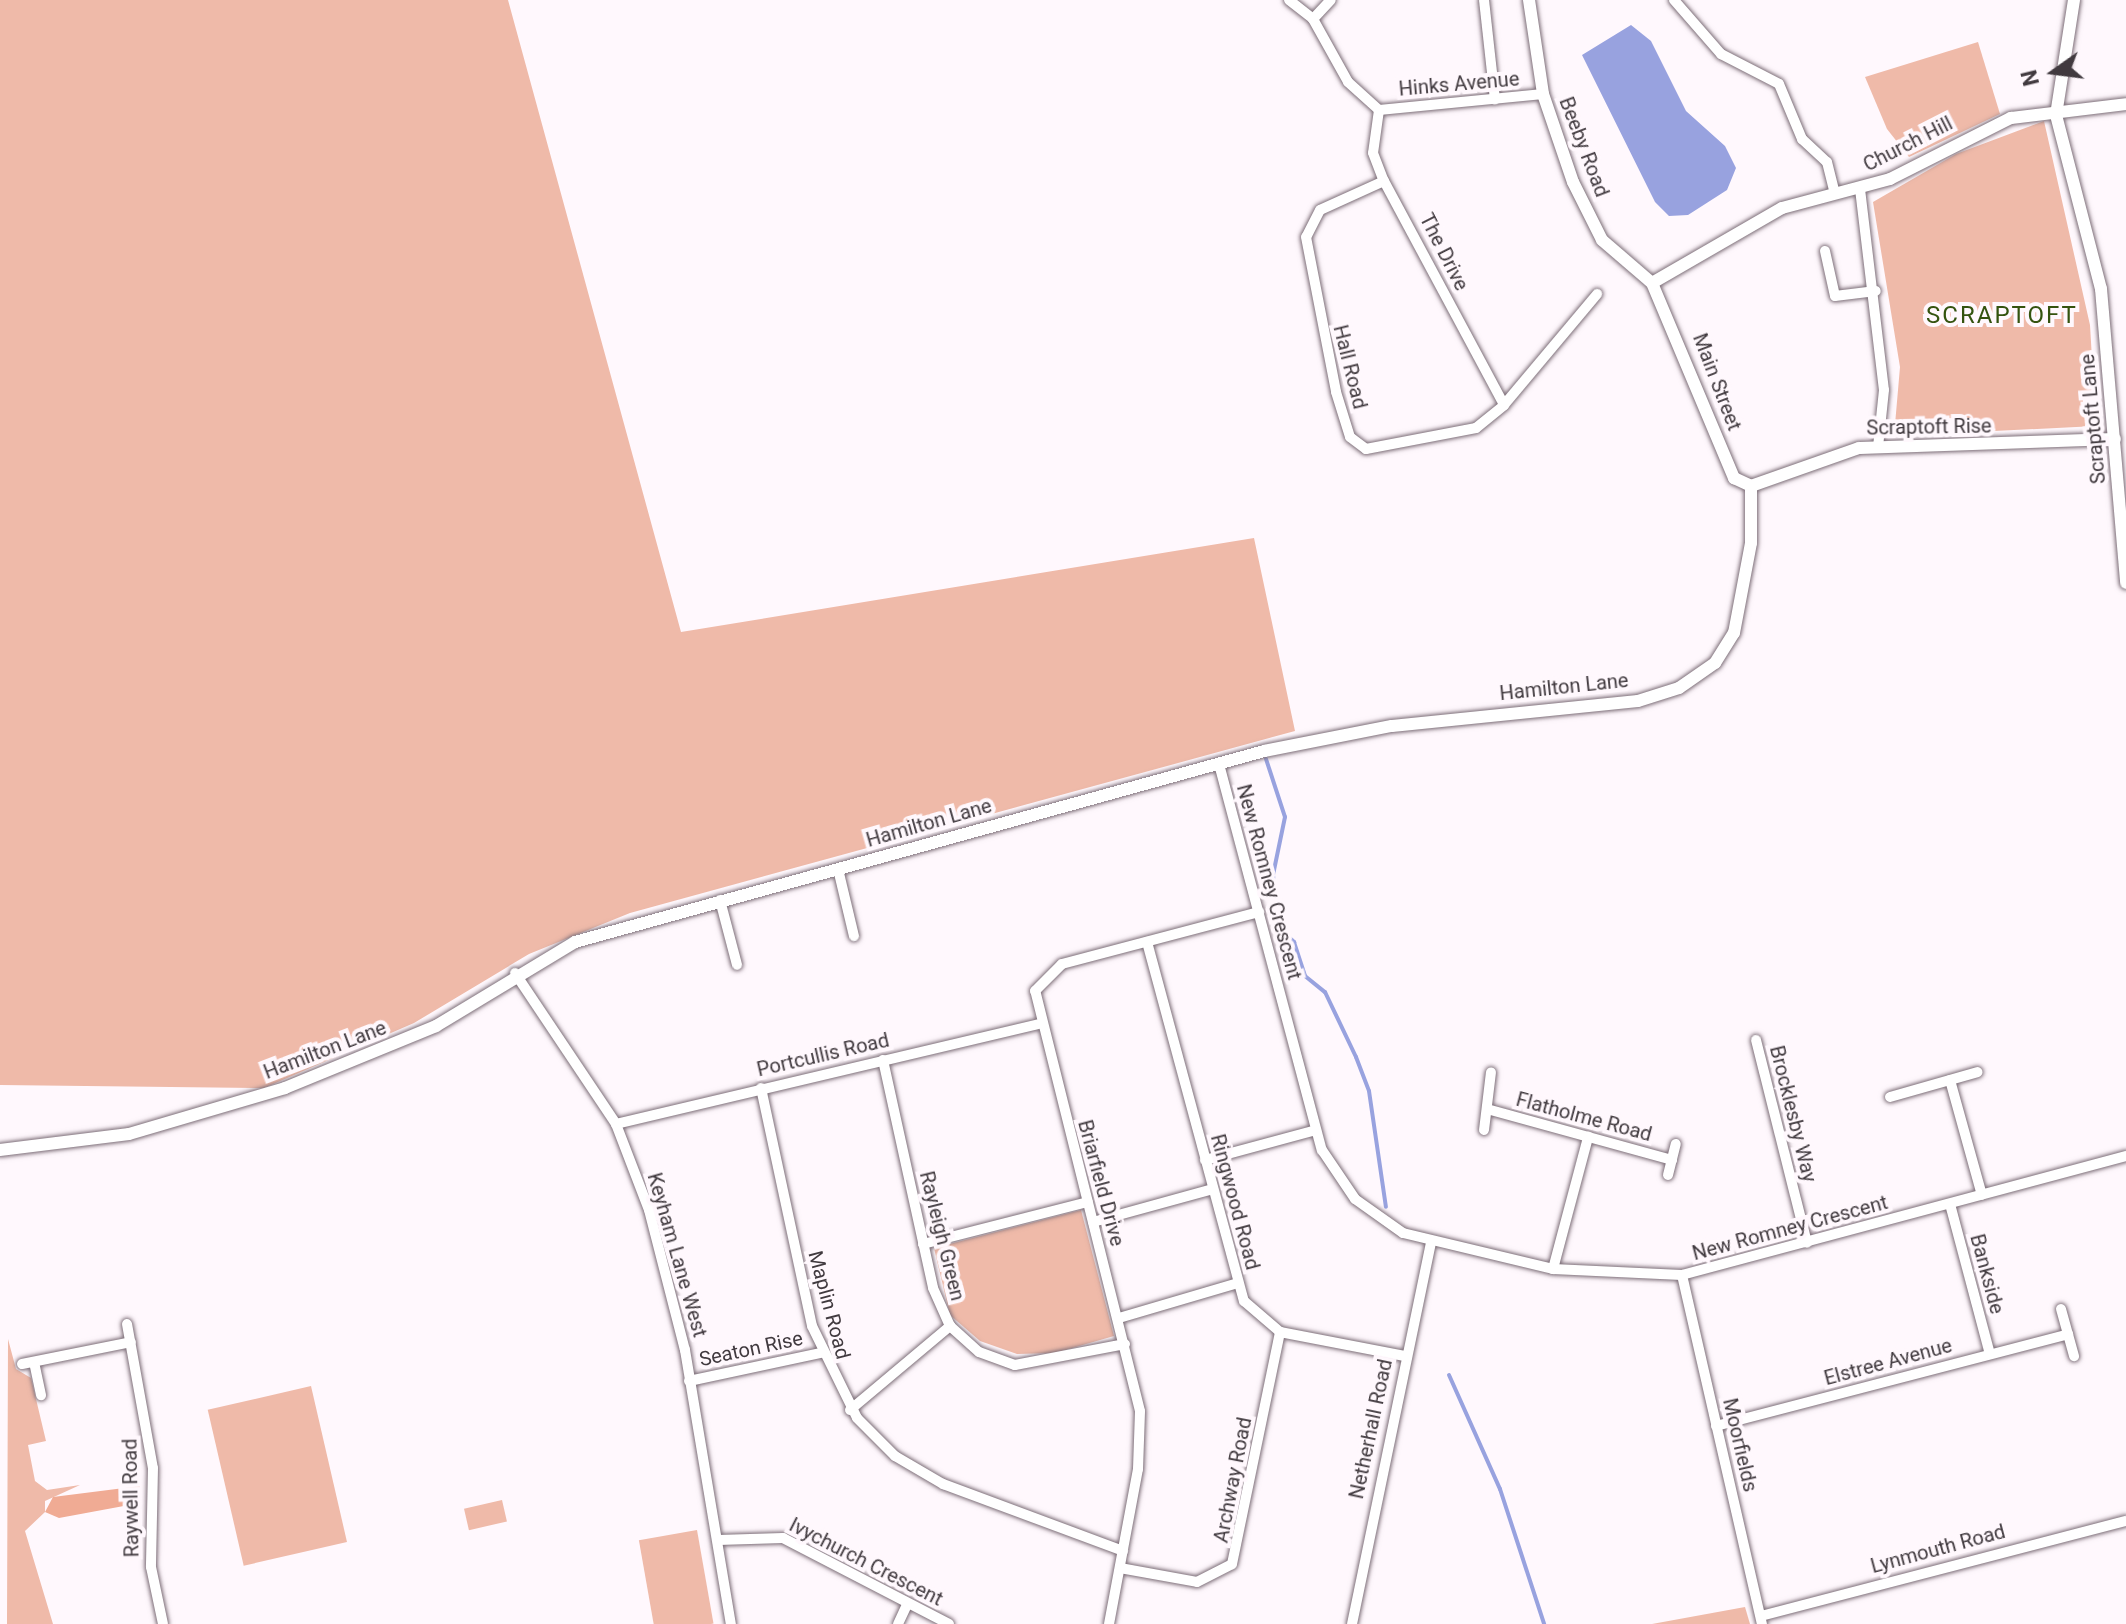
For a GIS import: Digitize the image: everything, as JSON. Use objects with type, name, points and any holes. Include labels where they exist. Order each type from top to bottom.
[{"type":"street","points":[[1289,0],[1313,19],[1348,82],[1379,110]]},
{"type":"street","points":[[1313,19],[1331,0]]},
{"type":"street","points":[[1484,0],[1495,99]]},
{"type":"street","name":"Beeby Road","points":[[1529,0],[1543,94],[1602,240],[1652,283]]},
{"type":"street","points":[[1674,0],[1721,54],[1774,78],[1802,139],[1827,162],[1835,193]]},
{"type":"street","points":[[2056,115],[2074,0]]},
{"type":"street","name":"Hinks Avenue","points":[[1379,110],[1543,94]]},
{"type":"street","name":"Church Hill","points":[[1652,283],[1782,208],[1860,189],[2011,118],[2056,115],[2126,104]]},
{"type":"street","name":"The Drive","points":[[1379,110],[1373,153],[1384,181],[1504,405]]},
{"type":"street","name":"Scraptoft Lane","points":[[2056,115],[2101,289],[2126,583]]},
{"type":"street","name":"Hall Road","points":[[1384,181],[1320,210],[1306,237],[1350,437],[1366,449],[1418,443],[1476,428],[1504,405],[1597,294]]},
{"type":"street","points":[[1860,189],[1876,291],[1884,390],[1878,447]]},
{"type":"street","points":[[1825,251],[1835,296],[1876,291]]},
{"type":"street","name":"Main Street","points":[[1652,283],[1734,478],[1751,486]]},
{"type":"street","name":"Scraptoft Rise","points":[[1751,486],[1807,462],[1878,447],[2115,439]]},
{"type":"street","name":"Hamilton Lane","points":[[0,1150],[102,1140],[285,1088],[436,1026],[515,973],[575,942],[720,900],[1327,736],[1638,701],[1679,688],[1715,663],[1734,633],[1751,543],[1751,486]]},
{"type":"street","name":"New Romney Crescent","points":[[1219,764],[1316,1130],[1328,1164],[1355,1199],[1390,1226],[1431,1243],[1553,1269],[1682,1275],[2126,1156]]},
{"type":"street","points":[[838,869],[854,936]]},
{"type":"street","points":[[720,900],[737,965]]},
{"type":"street","name":"Briarfield Drive","points":[[1109,1624],[1141,1432],[1119,1318],[1038,1024],[1035,991],[1050,970],[1259,912]]},
{"type":"street","name":"Ringwood Road","points":[[1147,942],[1238,1283],[1255,1315],[1280,1332]]},
{"type":"street","name":"Keyham Lane West","points":[[515,973],[616,1124],[675,1300],[731,1624]]},
{"type":"street","name":"Portcullis Road","points":[[616,1124],[1038,1024]]},
{"type":"street","name":"Brocklesby Way","points":[[1756,1040],[1807,1243]]},
{"type":"street","name":"Rayleigh Green","points":[[883,1060],[923,1244],[950,1326],[979,1352],[1015,1365],[1125,1344]]},
{"type":"street","name":"Flatholme Road","points":[[1484,1130],[1491,1072]]},
{"type":"street","points":[[1890,1097],[1978,1072]]},
{"type":"street","points":[[1950,1080],[1982,1195]]},
{"type":"street","name":"Maplin Road","points":[[761,1088],[821,1353],[850,1410],[926,1475],[1030,1521],[1123,1551]]},
{"type":"street","name":"Flatholme Road","points":[[1487,1109],[1672,1160]]},
{"type":"street","points":[[1205,1160],[1316,1130]]},
{"type":"street","points":[[1553,1269],[1588,1137]]},
{"type":"street","name":"Flatholme Road","points":[[1668,1175],[1676,1144]]},
{"type":"street","points":[[1093,1222],[1213,1189]]},
{"type":"street","points":[[923,1244],[1088,1202]]},
{"type":"street","name":"Bankside","points":[[1950,1204],[1990,1354]]},
{"type":"street","name":"Netherhall Road","points":[[1352,1624],[1405,1356],[1431,1243]]},
{"type":"street","name":"Moorfields","points":[[1682,1275],[1762,1620]]},
{"type":"street","points":[[1119,1318],[1238,1283]]},
{"type":"street","points":[[2061,1309],[2074,1356]]},
{"type":"street","name":"Raywell Road","points":[[127,1324],[153,1468],[151,1567],[163,1624]]},
{"type":"street","points":[[850,1410],[950,1326]]},
{"type":"street","points":[[1280,1332],[1405,1356]]},
{"type":"street","name":"Archway Road","points":[[1120,1568],[1197,1582],[1232,1564],[1280,1332]]},
{"type":"street","name":"Elstree Avenue","points":[[1716,1426],[2068,1334]]},
{"type":"street","points":[[22,1364],[131,1342]]},
{"type":"street","name":"Seaton Rise","points":[[689,1381],[821,1353]]},
{"type":"street","points":[[34,1362],[41,1395]]},
{"type":"street","name":"Lynmouth Road","points":[[1762,1620],[2126,1521]]},
{"type":"street","name":"Ivychurch Crescent","points":[[718,1540],[783,1538],[907,1605],[949,1624]]},
{"type":"street","points":[[898,1624],[907,1605]]},
{"type":"shaded area","points":[[0,0],[508,0],[681,632],[1254,538],[1295,731],[630,913],[529,954],[414,1023],[264,1088],[0,1085]]},
{"type":"shaded area","points":[[1978,42],[2000,114],[1909,157],[1887,129],[1865,77]]},
{"type":"shaded area","points":[[2044,121],[2090,325],[2096,426],[1894,436],[1900,367],[1873,202],[1956,154]]},
{"type":"shaded area","points":[[1081,1210],[1114,1336],[1055,1353],[1017,1354],[980,1341],[950,1315],[934,1248]]},
{"type":"shaded area","points":[[8,1339],[16,1369],[31,1378],[46,1441],[28,1445],[35,1481],[47,1490],[80,1485],[45,1501],[45,1512],[25,1531],[53,1624],[7,1624]]},
{"type":"shaded area","points":[[311,1386],[347,1542],[244,1566],[208,1410]]},
{"type":"shaded area","points":[[140,1486],[140,1503],[59,1518],[45,1512],[53,1497]]},
{"type":"shaded area","points":[[502,1500],[507,1521],[469,1530],[464,1509]]},
{"type":"shaded area","points":[[697,1530],[713,1624],[654,1624],[639,1540]]},
{"type":"shaded area","points":[[1745,1607],[1750,1624],[1652,1624]]},
{"type":"water","points":[[1631,25],[1651,41],[1686,111],[1725,146],[1736,168],[1727,190],[1688,215],[1669,216],[1655,202],[1582,55]]},
{"type":"waterway","points":[[1266,759],[1285,817],[1273,875],[1279,928],[1294,942],[1305,976],[1325,992],[1356,1057],[1369,1091],[1386,1207]]},
{"type":"waterway","points":[[1449,1375],[1500,1489],[1544,1624]]},
{"type":"district","name":"SCRAPTOFT","points":[[2002,316]]}]
